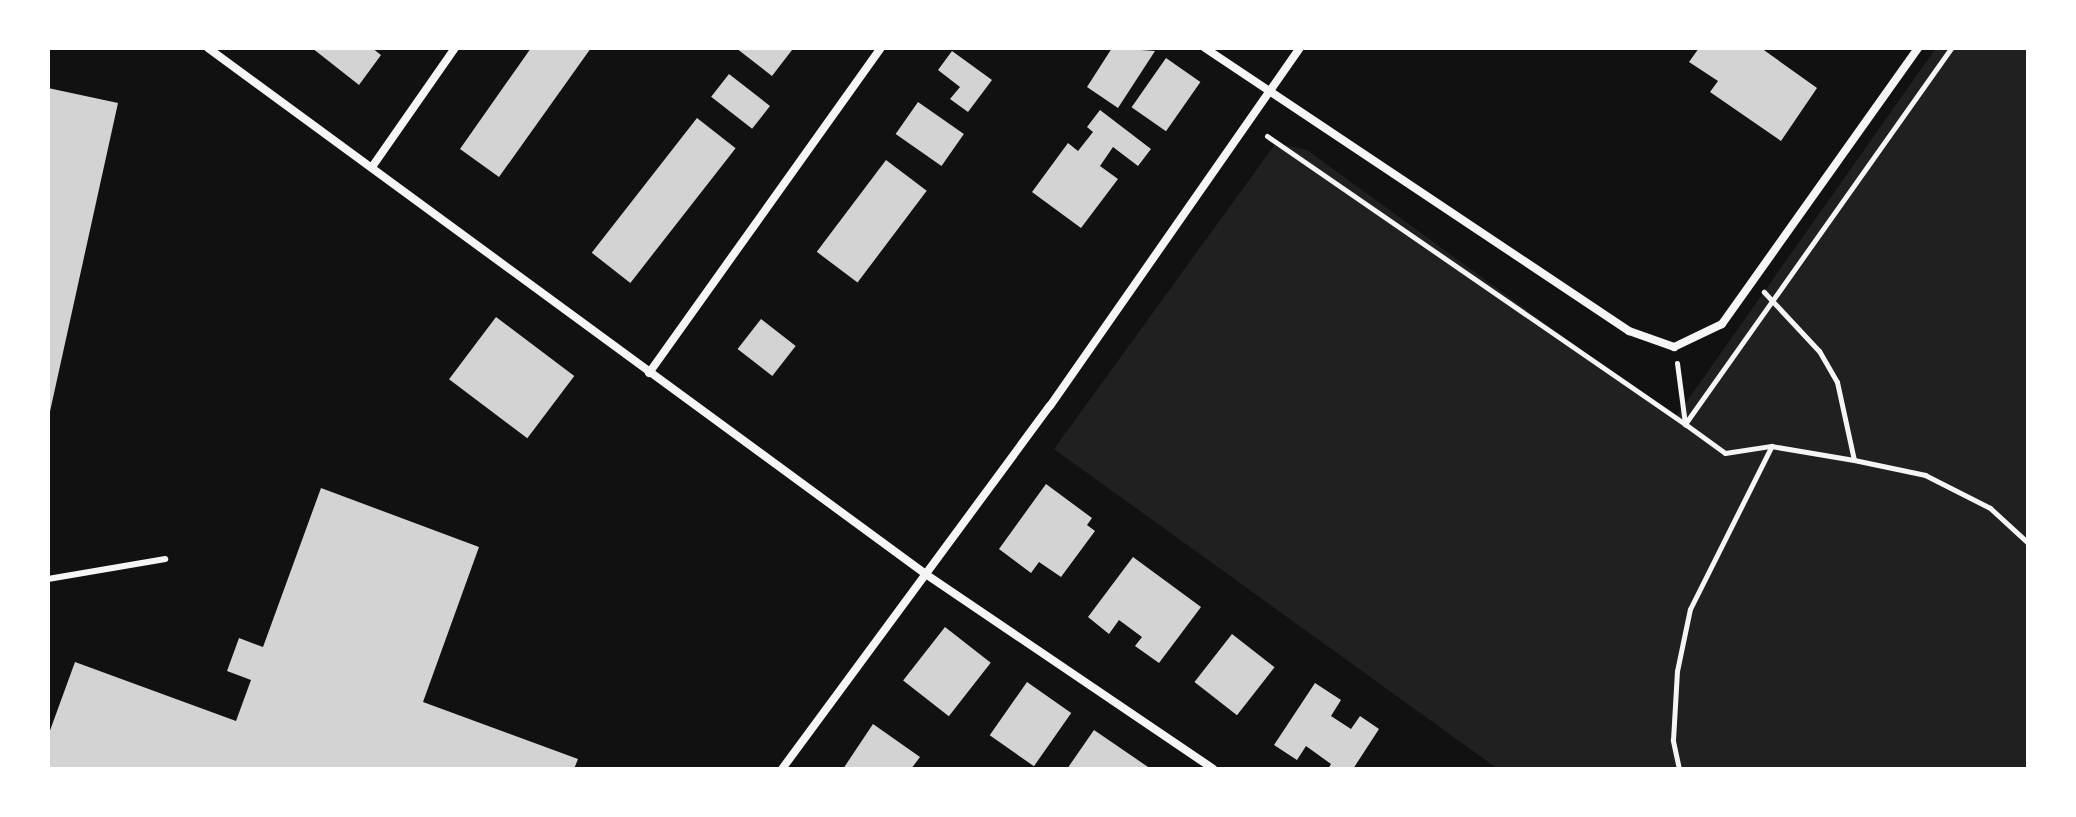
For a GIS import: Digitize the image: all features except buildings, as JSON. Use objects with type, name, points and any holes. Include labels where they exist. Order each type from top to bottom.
[{"type":"street","points":[[208,48],[927,575],[1214,769]]},
{"type":"street","points":[[372,167],[455,48]]},
{"type":"street","points":[[649,373],[881,48]]},
{"type":"street","points":[[1205,48],[1629,331],[1674,347],[1698,339],[1722,324],[1918,48]]},
{"type":"street","points":[[782,769],[927,575],[1300,48]]},
{"type":"lane","points":[[48,579],[165,559]]},
{"type":"path","points":[[1685,424],[1951,48]]},
{"type":"path","points":[[1267,136],[1725,453],[1771,446],[1925,475],[1990,508],[2026,539]]},
{"type":"path","points":[[1753,281],[1819,351],[1837,382],[1854,460]]},
{"type":"path","points":[[1674,347],[1685,424]]},
{"type":"path","points":[[1679,769],[1673,740],[1677,671],[1690,609],[1771,446]]},
{"type":"shaded area","points":[[1936,48],[2028,48],[2028,769],[1498,769],[1054,449],[1276,143],[1307,150],[1675,418]]}]
